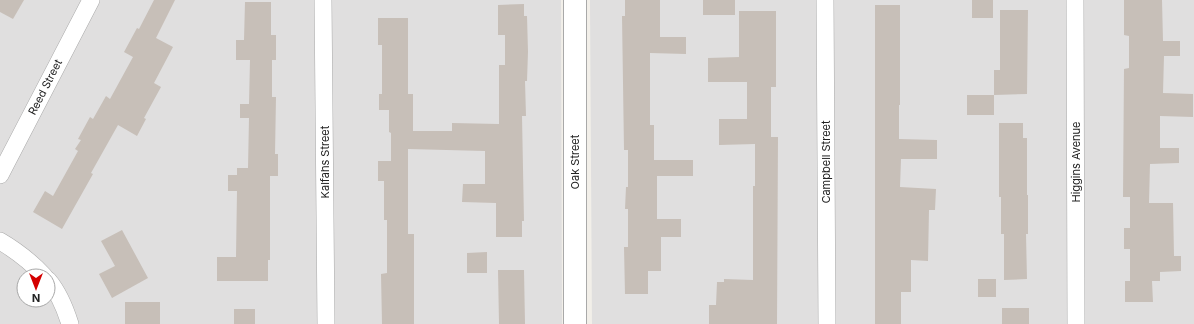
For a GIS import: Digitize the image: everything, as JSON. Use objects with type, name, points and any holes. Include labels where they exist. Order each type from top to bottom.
[{"type":"street","name":"Reed Street","points":[[0,175],[91,0]]},
{"type":"street","name":"Kalfahs Street","points":[[323,0],[326,324]]},
{"type":"street","name":"Oak Street","points":[[574,324],[575,0]]},
{"type":"street","name":"Campbell Street","points":[[825,0],[827,324]]},
{"type":"street","name":"Higgins Avenue","points":[[1075,0],[1076,324]]},
{"type":"street","points":[[0,241],[15,250],[37,268]]},
{"type":"street","points":[[56,291],[64,306],[70,324]]},
{"type":"shaded area","points":[[0,0],[561,0],[562,324],[0,324]]},
{"type":"shaded area","points":[[590,0],[1194,0],[1194,324],[592,324]]},
{"type":"building","points":[[0,0],[24,0],[13,19],[0,12]]},
{"type":"building","points":[[154,0],[175,0],[156,38],[173,47],[154,83],[161,87],[144,118],[146,119],[137,136],[118,125],[91,173],[93,174],[62,229],[33,212],[45,191],[53,196],[78,151],[75,149],[81,140],[78,139],[90,117],[93,119],[106,96],[110,99],[133,57],[124,52],[137,28],[139,29]]},
{"type":"building","points":[[625,0],[660,0],[660,37],[686,37],[686,54],[650,53],[650,125],[654,125],[654,160],[693,160],[693,176],[657,176],[657,219],[681,219],[681,237],[661,237],[661,271],[648,271],[648,294],[625,294],[624,247],[628,247],[628,209],[625,209],[626,187],[628,187],[628,150],[624,150],[622,16],[625,16]]},
{"type":"building","points":[[703,0],[735,0],[735,15],[703,15]]},
{"type":"building","points":[[972,0],[993,0],[993,18],[972,18]]},
{"type":"building","points":[[1124,0],[1162,0],[1163,41],[1180,41],[1180,56],[1164,56],[1163,93],[1193,94],[1193,117],[1160,116],[1160,148],[1179,148],[1179,163],[1150,164],[1149,203],[1173,203],[1174,256],[1181,256],[1181,271],[1160,272],[1160,281],[1152,281],[1153,302],[1125,302],[1125,281],[1130,281],[1130,249],[1124,249],[1124,228],[1130,228],[1130,197],[1123,197],[1124,69],[1129,68],[1129,36],[1124,35]]},
{"type":"building","points":[[245,2],[271,2],[271,35],[276,35],[276,60],[272,60],[272,97],[276,97],[275,154],[278,154],[278,176],[270,176],[270,260],[268,260],[268,281],[217,281],[217,257],[236,257],[237,191],[228,191],[228,175],[237,175],[237,168],[248,168],[249,118],[240,118],[240,104],[249,104],[250,60],[236,60],[236,40],[244,40]]},
{"type":"building","points":[[524,4],[524,16],[527,16],[528,52],[527,81],[525,81],[526,116],[522,116],[524,221],[522,221],[522,237],[496,237],[496,203],[462,202],[463,184],[485,184],[485,151],[408,149],[408,234],[414,234],[414,324],[382,324],[381,274],[387,273],[387,220],[384,220],[384,181],[378,181],[378,161],[391,161],[391,133],[389,132],[389,110],[379,110],[379,94],[382,94],[382,45],[378,45],[378,18],[408,18],[408,94],[413,94],[413,131],[452,131],[452,123],[499,124],[499,65],[505,65],[505,35],[498,35],[498,5]]},
{"type":"building","points":[[875,5],[900,5],[899,139],[937,140],[937,159],[901,159],[900,187],[936,189],[935,210],[929,210],[928,261],[911,260],[911,292],[901,292],[901,324],[875,324]]},
{"type":"building","points":[[1000,10],[1028,10],[1027,94],[994,95],[994,70],[1000,70]]},
{"type":"building","points":[[739,11],[776,11],[776,87],[771,87],[771,137],[778,137],[777,324],[709,324],[709,305],[716,305],[717,282],[724,282],[724,279],[753,280],[753,186],[755,186],[755,144],[719,145],[719,119],[747,119],[747,82],[708,82],[708,58],[739,57]]},
{"type":"building","points":[[967,95],[994,95],[994,115],[967,115]]},
{"type":"building","points":[[999,123],[1023,123],[1023,138],[1027,138],[1027,279],[1004,280],[1004,234],[1001,234],[1001,197],[999,197]]},
{"type":"building","points":[[122,230],[148,278],[112,298],[99,274],[115,266],[101,241]]},
{"type":"building","points":[[487,252],[487,273],[467,273],[467,253]]},
{"type":"building","points":[[498,270],[524,270],[525,324],[499,324]]},
{"type":"building","points":[[978,279],[996,279],[996,297],[978,297]]},
{"type":"building","points":[[125,302],[160,302],[160,324],[125,324]]},
{"type":"building","points":[[1002,308],[1029,308],[1029,324],[1002,324]]},
{"type":"building","points":[[234,309],[255,309],[255,324],[234,324]]}]
